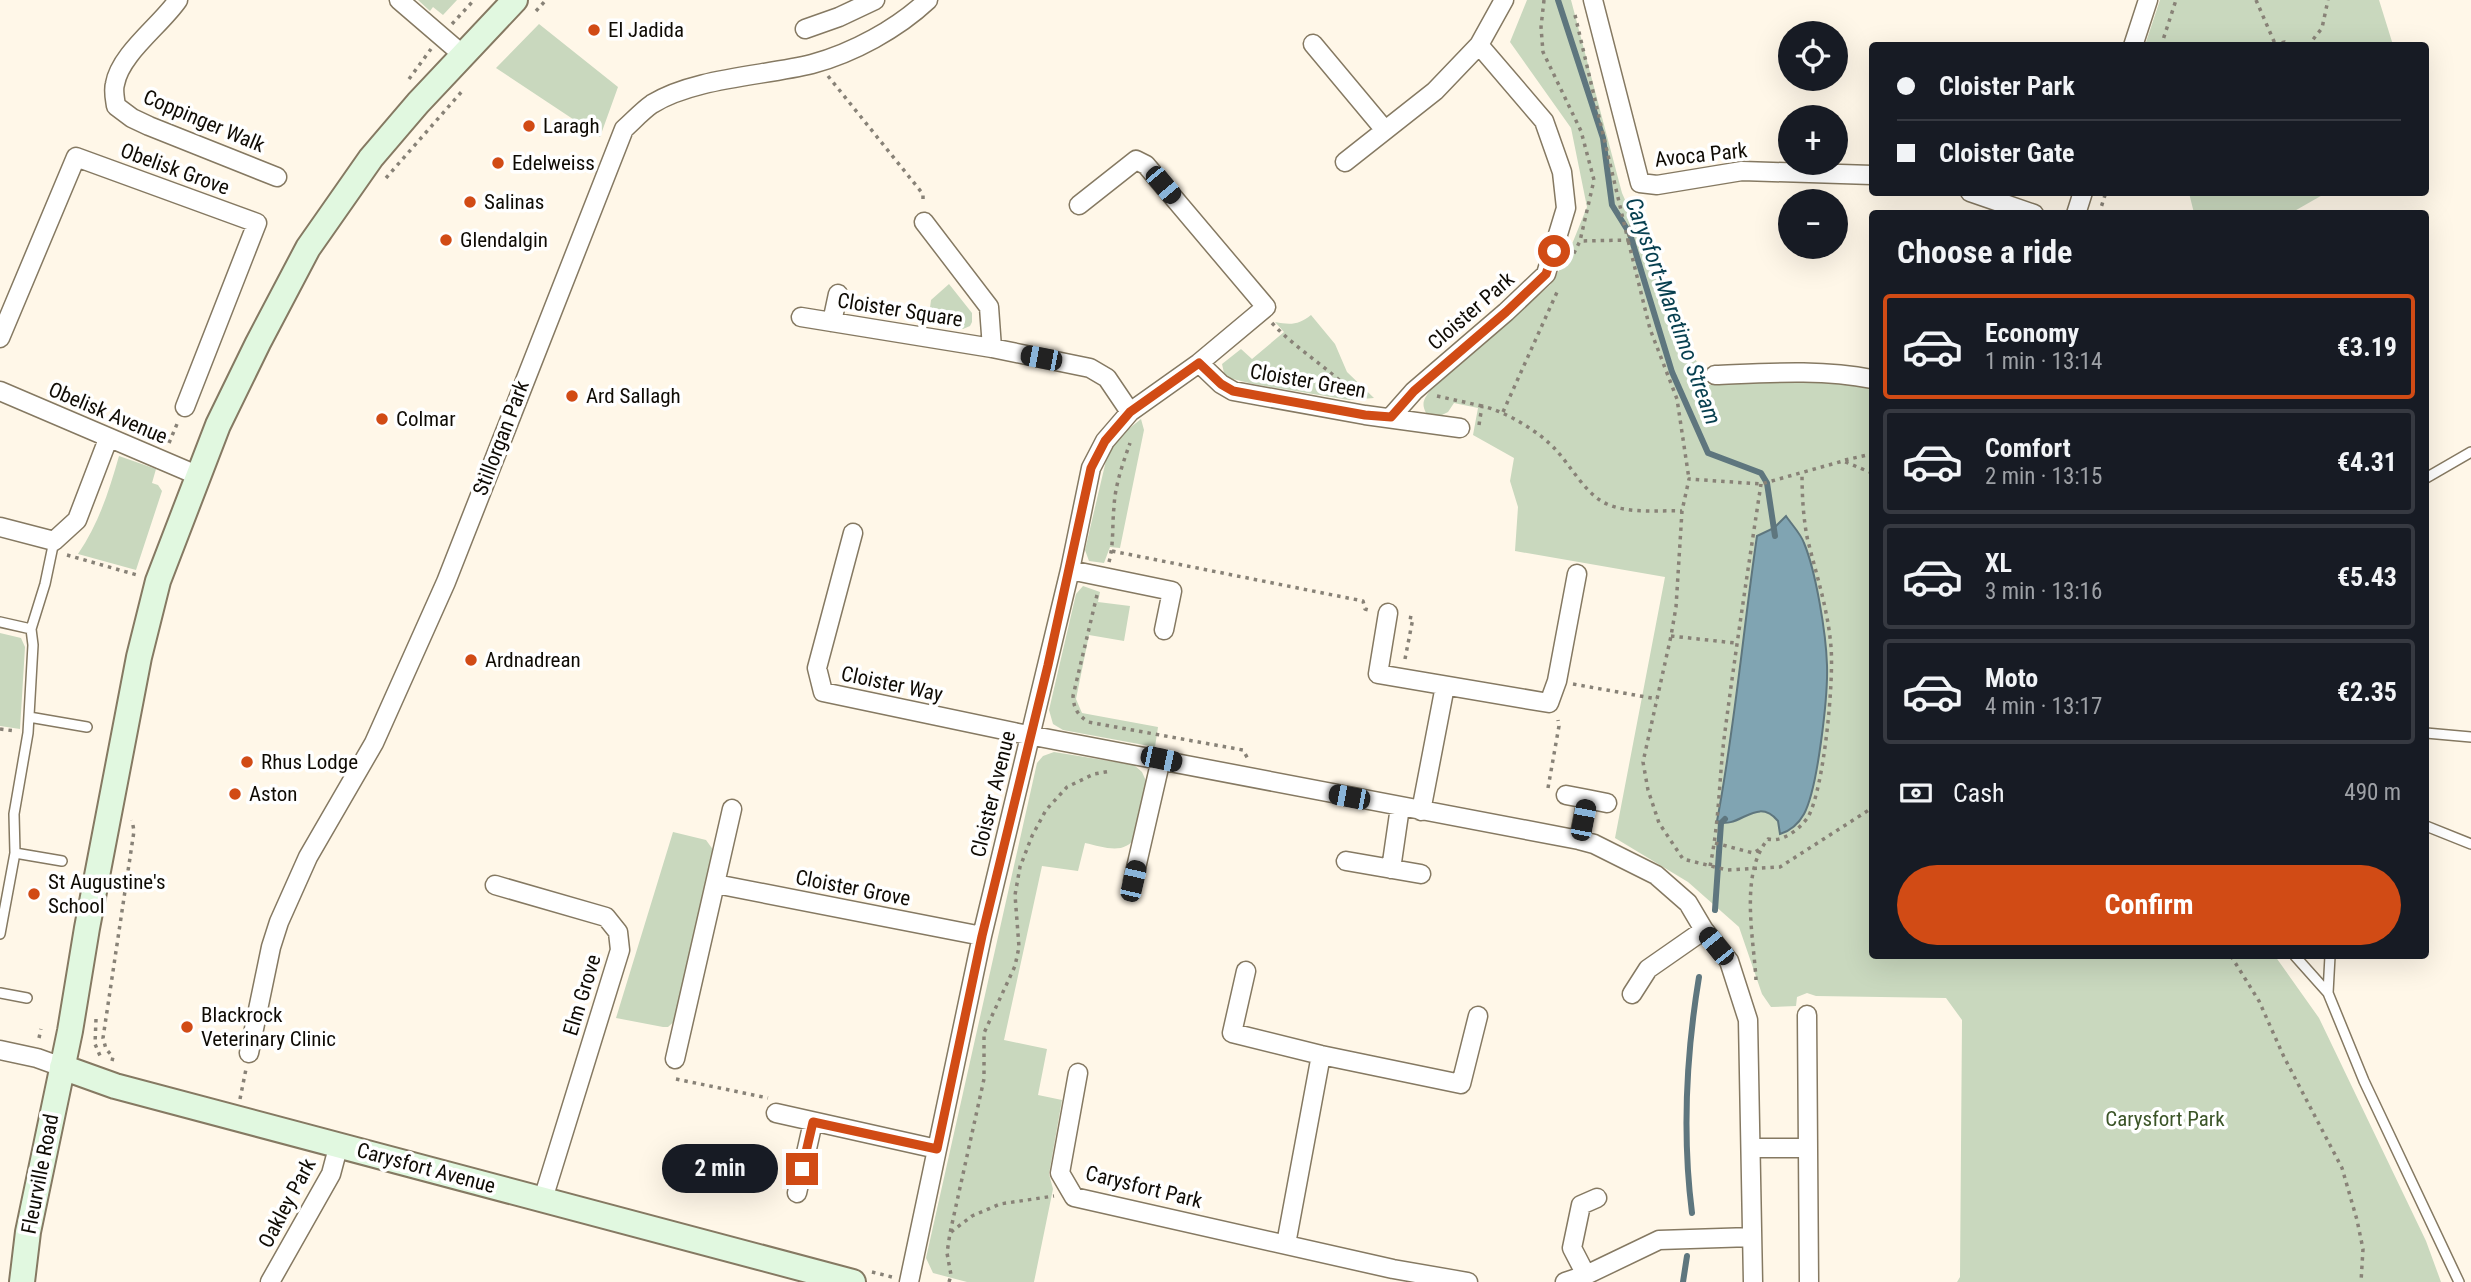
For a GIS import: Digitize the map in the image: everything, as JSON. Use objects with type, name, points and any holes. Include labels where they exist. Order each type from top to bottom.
[{"type":"main road","points":[[62,1067],[139,657],[158,581],[218,425],[308,248],[371,158],[463,55],[526,6]]},
{"type":"main road","name":"Carysfort Avenue","points":[[62,1067],[105,1083],[853,1282]]},
{"type":"main road","name":"Fleurville Road","points":[[22,1282],[28,1232],[62,1067]]},
{"type":"street","name":"Coppinger Walk","points":[[178,0],[124,63],[115,84],[116,106],[149,126],[277,177]]},
{"type":"street","points":[[399,0],[463,55]]},
{"type":"street","points":[[806,29],[875,0]]},
{"type":"street","name":"Stillorgan Park","points":[[249,1053],[271,947],[279,922],[308,857],[374,743],[446,582],[624,129],[651,105],[677,92],[814,63],[869,41],[916,11],[928,0]]},
{"type":"street","points":[[1345,162],[1435,91],[1479,45],[1504,0]]},
{"type":"street","name":"Avoca Park","points":[[1593,0],[1640,183],[1657,186],[1742,171],[1869,175]]},
{"type":"street","points":[[2134,42],[2148,0]]},
{"type":"street","points":[[1313,44],[1384,129]]},
{"type":"street","name":"Cloister Park","points":[[1391,417],[1414,391],[1546,274],[1566,208],[1562,172],[1544,121],[1479,45]]},
{"type":"street","name":"Obelisk Grove","points":[[0,338],[76,157],[257,223],[185,407]]},
{"type":"street","points":[[1079,205],[1136,160],[1146,165],[1266,307],[1199,363]]},
{"type":"street","points":[[1982,196],[2022,210]]},
{"type":"street","name":"Cloister Square","points":[[924,222],[989,307],[992,348]]},
{"type":"street","points":[[832,322],[838,294]]},
{"type":"street","name":"Cloister Square","points":[[801,317],[992,348],[1090,368],[1107,378],[1130,412]]},
{"type":"street","name":"Cloister Green","points":[[1199,363],[1221,384],[1233,391],[1365,415],[1460,428]]},
{"type":"street","name":"Cloister Avenue","points":[[909,1282],[982,936],[1070,570],[1091,468],[1105,441],[1130,412],[1199,363]]},
{"type":"street","points":[[1715,375],[1778,372],[1869,378]]},
{"type":"street","name":"Obelisk Avenue","points":[[0,391],[107,439],[199,476]]},
{"type":"street","points":[[0,527],[54,541],[77,520],[107,439]]},
{"type":"street","name":"Cloister Way","points":[[853,533],[817,668],[823,692],[1031,736]]},
{"type":"street","points":[[1070,570],[1172,591],[1164,630]]},
{"type":"street","points":[[1388,613],[1378,674],[1549,703],[1557,681],[1577,573]]},
{"type":"street","points":[[1421,811],[1445,686]]},
{"type":"street","points":[[1031,736],[1580,840],[1594,844],[1656,876],[1688,903],[1704,930],[1729,961],[1748,1020],[1753,1282]]},
{"type":"street","points":[[1133,881],[1161,759]]},
{"type":"street","points":[[1566,794],[1607,803]]},
{"type":"street","points":[[1580,840],[1587,799]]},
{"type":"street","points":[[1391,869],[1400,807]]},
{"type":"street","points":[[675,1059],[732,809]]},
{"type":"street","points":[[1346,861],[1421,874]]},
{"type":"street","name":"Cloister Grove","points":[[716,884],[982,936]]},
{"type":"street","name":"Elm Grove","points":[[495,885],[606,917],[618,932],[620,950],[543,1199]]},
{"type":"street","points":[[1632,994],[1648,969],[1704,930]]},
{"type":"street","points":[[1246,971],[1232,1033],[1321,1055],[1461,1084],[1478,1016]]},
{"type":"street","points":[[1807,1015],[1809,1282]]},
{"type":"street","name":"Carysfort Avenue","points":[[0,1050],[62,1067]]},
{"type":"street","points":[[1286,1244],[1321,1055]]},
{"type":"street","name":"Carysfort Park","points":[[1078,1073],[1060,1173],[1074,1197],[1392,1269],[1468,1282]]},
{"type":"street","points":[[776,1113],[937,1149]]},
{"type":"street","points":[[797,1193],[813,1122]]},
{"type":"street","name":"Oakley Park","points":[[270,1282],[331,1174],[339,1144]]},
{"type":"street","points":[[1752,1148],[1808,1148]]},
{"type":"street","points":[[1586,1275],[1572,1248],[1581,1205],[1598,1198]]},
{"type":"street","points":[[1565,1282],[1586,1275],[1659,1240],[1752,1237]]},
{"type":"lane","points":[[2429,476],[2471,452]]},
{"type":"lane","points":[[0,934],[15,853],[14,814],[29,717],[33,645],[31,629],[45,584],[54,541]]},
{"type":"lane","points":[[0,622],[31,629]]},
{"type":"lane","points":[[29,717],[87,727]]},
{"type":"lane","points":[[2429,733],[2471,737]]},
{"type":"lane","points":[[2429,827],[2471,844]]},
{"type":"lane","points":[[15,853],[62,861]]},
{"type":"lane","points":[[2298,959],[2328,993],[2364,1081],[2459,1282]]},
{"type":"lane","points":[[2328,993],[2330,959]]},
{"type":"lane","points":[[0,993],[27,998]]},
{"type":"path","points":[[526,6],[546,0]]},
{"type":"path","points":[[1544,0],[1541,27],[1543,52],[1581,131],[1594,180],[1580,241],[1569,265]]},
{"type":"path","points":[[2162,42],[2176,0]]},
{"type":"path","points":[[2256,0],[2274,42]]},
{"type":"path","points":[[2311,42],[2322,27],[2328,0]]},
{"type":"path","points":[[1575,12],[1613,182],[1650,329],[1677,399],[1689,479],[1682,511],[1676,607],[1643,762],[1648,790],[1659,823],[1683,859],[1715,869],[1780,867],[1869,810]]},
{"type":"path","points":[[814,63],[828,76],[923,194],[924,222]]},
{"type":"path","points":[[379,187],[470,83]]},
{"type":"path","points":[[1628,240],[1640,183]]},
{"type":"path","points":[[1561,228],[1580,241],[1628,240]]},
{"type":"path","points":[[1503,412],[1558,290]]},
{"type":"path","points":[[1261,312],[1282,334],[1338,377],[1359,399],[1365,415]]},
{"type":"path","points":[[1427,394],[1503,412],[1553,447],[1593,494],[1605,503],[1619,508],[1682,511]]},
{"type":"path","points":[[1460,428],[1477,432],[1482,406]]},
{"type":"path","points":[[162,461],[185,407]]},
{"type":"path","points":[[1689,479],[1761,484],[1869,455]]},
{"type":"path","points":[[1843,461],[1869,472]]},
{"type":"path","points":[[1756,982],[1750,914],[1754,868],[1760,849],[1768,839],[1773,841],[1793,833],[1808,816],[1817,788],[1831,688],[1831,645],[1821,586],[1807,536],[1802,504],[1802,472]]},
{"type":"path","points":[[1710,866],[1716,844],[1723,744],[1736,643],[1761,484]]},
{"type":"path","points":[[54,541],[69,557],[141,576]]},
{"type":"path","points":[[1112,551],[1363,601],[1365,609],[1413,618],[1402,678]]},
{"type":"path","points":[[1671,636],[1736,643]]},
{"type":"path","points":[[1557,681],[1657,699]]},
{"type":"path","points":[[1549,703],[1559,726],[1548,791],[1566,794]]},
{"type":"path","points":[[949,1282],[951,1275],[947,1253],[950,1233],[984,1079],[984,1033],[1016,966],[1019,947],[1015,895],[1020,867],[1046,810],[1067,787],[1094,774],[1121,770]]},
{"type":"path","points":[[111,1061],[113,1057],[101,1037],[134,831],[133,809]]},
{"type":"path","points":[[1716,844],[1753,853],[1760,849]]},
{"type":"path","points":[[2233,959],[2259,1001],[2284,1057],[2342,1168],[2363,1249],[2361,1282]]},
{"type":"path","points":[[39,1038],[41,1029]]},
{"type":"path","points":[[238,1118],[249,1053]]},
{"type":"path","points":[[675,1059],[672,1078],[770,1098],[768,1112],[776,1113]]},
{"type":"path","points":[[950,1233],[972,1216],[1000,1204],[1053,1197],[1069,1189]]},
{"type":"green space","points":[[418,0],[457,0],[443,15],[433,7],[430,11]]},
{"type":"green space","name":"Carysfort Park","points":[[1527,0],[1571,0],[1622,193],[1707,385],[1805,381],[1869,387],[1869,959],[2277,959],[2319,1018],[2426,1241],[2441,1282],[1957,1282],[1960,1277],[1962,1020],[1946,998],[1816,996],[1807,993],[1797,997],[1796,1006],[1771,1007],[1762,994],[1739,927],[1688,882],[1615,838],[1665,577],[1515,551],[1518,507],[1510,481],[1514,458],[1473,435],[1478,408],[1454,403],[1448,412],[1440,416],[1426,413],[1423,404],[1430,391],[1550,285],[1566,259],[1587,207],[1571,128],[1510,42]]},
{"type":"green space","points":[[2160,0],[2379,0],[2392,42],[2146,42]]},
{"type":"green space","points":[[539,24],[618,87],[600,137],[496,68]]},
{"type":"green space","points":[[2190,196],[2321,196],[2296,210],[2193,210]]},
{"type":"green space","points":[[949,284],[972,313],[970,326],[963,329],[928,323],[931,300]]},
{"type":"green space","points":[[1311,315],[1335,344],[1347,372],[1374,398],[1349,400],[1253,384],[1229,378],[1224,373],[1222,364],[1241,349],[1252,359],[1284,332],[1275,322],[1294,323]]},
{"type":"green space","points":[[1141,419],[1144,430],[1120,548],[1110,547],[1104,563],[1089,561],[1085,550],[1108,452],[1126,431]]},
{"type":"green space","points":[[119,456],[156,469],[152,483],[158,485],[162,491],[136,570],[78,554],[98,519]]},
{"type":"green space","points":[[1083,586],[1100,592],[1098,602],[1130,606],[1124,641],[1089,635],[1076,699],[1082,713],[1158,727],[1155,747],[1063,730],[1053,724],[1049,710],[1076,594]]},
{"type":"green space","points":[[0,633],[21,638],[25,647],[20,729],[0,726]]},
{"type":"green space","points":[[1054,752],[1134,765],[1142,772],[1146,781],[1136,836],[1131,842],[1120,848],[1085,843],[1078,871],[1042,866],[1004,1040],[1047,1049],[1038,1095],[1062,1100],[1049,1174],[1053,1189],[1034,1282],[967,1282],[933,1273],[926,1258],[1037,763],[1043,756]]},
{"type":"green space","points":[[673,832],[706,840],[714,851],[677,1019],[668,1027],[663,1027],[616,1018]]},
{"type":"water","points":[[1786,516],[1803,540],[1813,570],[1825,637],[1827,679],[1821,741],[1809,801],[1800,820],[1791,829],[1780,834],[1778,821],[1762,811],[1733,822],[1717,821],[1734,715],[1757,536],[1774,528]]},
{"type":"waterway","name":"Carysfort-Maretimo Stream","points":[[1558,0],[1603,138],[1612,205],[1630,234],[1672,372],[1708,453],[1761,473],[1767,483],[1775,536]]},
{"type":"waterway","name":"Carysfort-Maretimo Stream","points":[[1715,910],[1721,823],[1725,819]]},
{"type":"waterway","name":"Carysfort-Maretimo Stream","points":[[1692,1213],[1686,1124],[1691,1036],[1699,977]]},
{"type":"waterway","name":"Carysfort-Maretimo Stream","points":[[1683,1282],[1687,1256]]},
{"type":"place","name":"El Jadida","points":[[594,30]]},
{"type":"place","name":"Laragh","points":[[529,126]]},
{"type":"place","name":"Edelweiss","points":[[498,163]]},
{"type":"place","name":"Salinas","points":[[470,202]]},
{"type":"place","name":"Glendalgin","points":[[446,240]]},
{"type":"place","name":"Ard Sallagh","points":[[572,396]]},
{"type":"place","name":"Colmar","points":[[382,419]]},
{"type":"place","name":"Ardnadrean","points":[[471,660]]},
{"type":"place","name":"Rhus Lodge","points":[[247,762]]},
{"type":"place","name":"Aston","points":[[235,794]]},
{"type":"place","name":"St Augustine's School","points":[[34,894]]},
{"type":"place","name":"Blackrock Veterinary Clinic","points":[[187,1027]]},
{"type":"route","points":[[802,1169],[813,1122],[937,1149],[982,936],[1048,665],[1091,468],[1105,441],[1130,412],[1199,363],[1221,384],[1233,391],[1365,415],[1391,417],[1414,391],[1546,274],[1554,251]]}]
